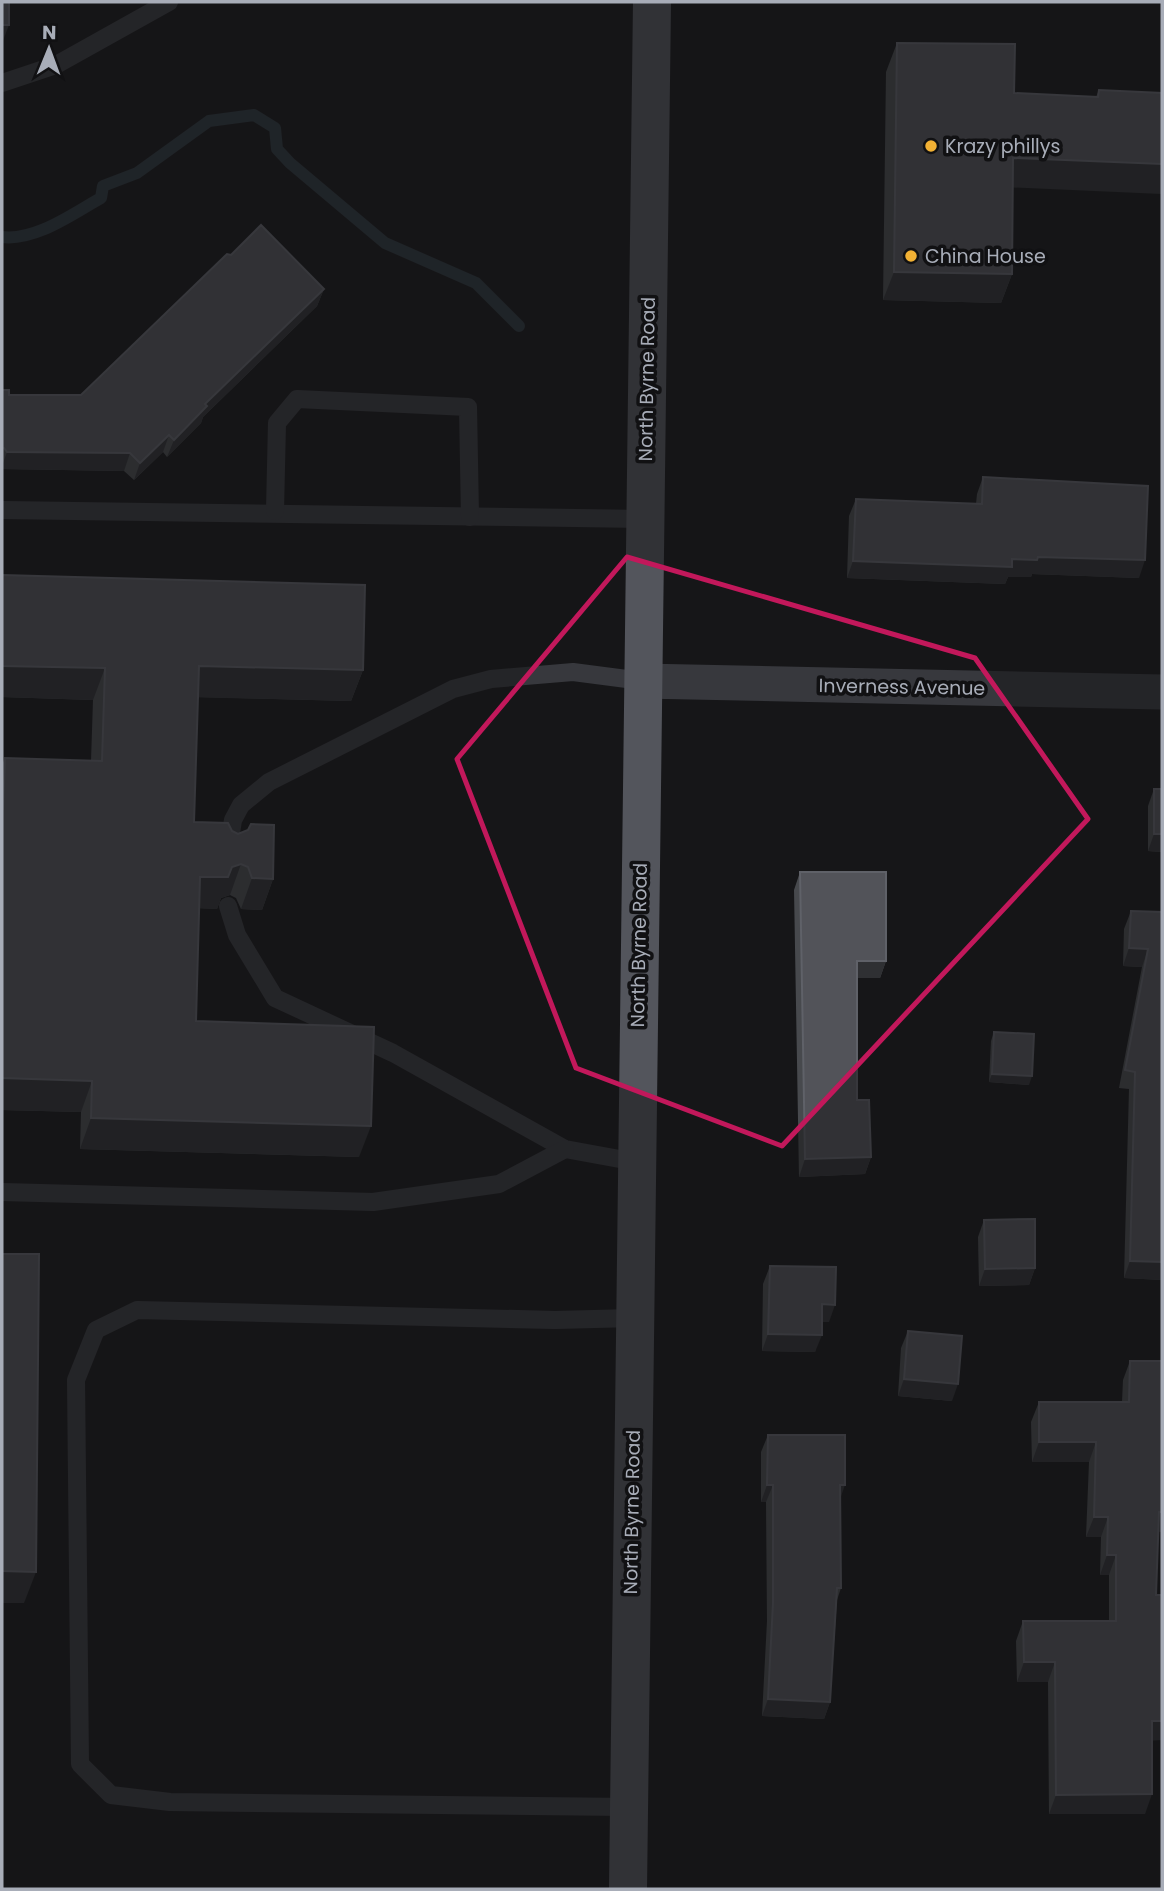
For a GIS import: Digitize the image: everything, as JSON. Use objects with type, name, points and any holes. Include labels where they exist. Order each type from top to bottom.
[{"type":"main road","name":"North Byrne Road","points":[[628,1889],[652,2]]},
{"type":"street","name":"Inverness Avenue","points":[[642,681],[1162,692]]},
{"type":"lane","points":[[2,83],[56,65],[169,2]]},
{"type":"lane","points":[[275,511],[276,423],[297,399],[468,407],[470,517]]},
{"type":"lane","points":[[2,510],[275,511],[644,519]]},
{"type":"lane","points":[[228,854],[233,820],[241,805],[269,782],[453,689],[491,679],[573,672],[642,681]]},
{"type":"lane","points":[[228,906],[237,935],[275,998],[393,1054],[565,1149],[636,1162]]},
{"type":"lane","points":[[2,1192],[373,1202],[499,1184],[565,1149]]},
{"type":"lane","points":[[629,1807],[170,1802],[111,1795],[80,1764],[76,1380],[96,1330],[137,1310],[555,1320],[634,1318]]},
{"type":"highlighted area","points":[[627,557],[975,658],[1088,819],[782,1146],[576,1068],[457,759]]},
{"type":"building","points":[[2,2],[9,2],[9,25],[2,25]]},
{"type":"building","points":[[897,43],[1015,44],[1014,93],[1098,97],[1099,90],[1162,93],[1162,164],[1013,158],[1012,274],[894,272]]},
{"type":"building","points":[[261,225],[324,289],[205,404],[207,406],[174,440],[169,435],[140,463],[130,453],[7,452],[2,448],[2,390],[9,390],[9,395],[81,395],[227,254],[231,255]]},
{"type":"building","points":[[983,477],[1148,486],[1145,560],[1038,557],[1037,560],[1012,559],[1012,567],[853,561],[856,499],[982,504]]},
{"type":"building","points":[[2,575],[365,585],[363,670],[199,666],[194,822],[228,823],[232,831],[238,834],[248,830],[251,824],[274,825],[273,879],[252,878],[248,867],[241,864],[232,867],[228,877],[200,877],[196,1021],[374,1027],[371,1126],[91,1118],[92,1081],[2,1078],[2,809],[5,758],[102,761],[105,668],[2,666]]},
{"type":"building","points":[[1154,789],[1162,789],[1162,834],[1154,834]]},
{"type":"building","points":[[800,872],[886,872],[886,961],[857,961],[857,1100],[869,1100],[871,1157],[805,1159]]},
{"type":"building","points":[[1131,911],[1162,912],[1162,1262],[1130,1261],[1135,1072],[1125,1070],[1148,949],[1129,948]]},
{"type":"building","points":[[994,1032],[1034,1034],[1032,1076],[992,1074]]},
{"type":"building","points":[[1035,1219],[1035,1268],[985,1269],[984,1220]]},
{"type":"building","points":[[2,1254],[39,1254],[36,1572],[2,1571]]},
{"type":"building","points":[[770,1266],[836,1267],[835,1305],[822,1304],[822,1335],[768,1334]]},
{"type":"building","points":[[908,1331],[962,1336],[958,1384],[904,1379]]},
{"type":"building","points":[[1130,1361],[1162,1361],[1162,1512],[1159,1512],[1156,1595],[1162,1595],[1162,1721],[1152,1721],[1152,1794],[1056,1795],[1055,1662],[1024,1662],[1023,1621],[1116,1621],[1116,1555],[1107,1555],[1108,1517],[1094,1517],[1096,1442],[1039,1442],[1039,1402],[1129,1402]]},
{"type":"building","points":[[768,1435],[845,1435],[845,1485],[840,1485],[841,1588],[837,1588],[830,1702],[768,1699],[773,1603],[773,1485],[767,1485]]},
{"type":"waterway","points":[[2,237],[28,235],[66,218],[101,198],[103,186],[137,173],[209,121],[254,115],[275,128],[277,149],[290,163],[385,243],[476,283],[519,326]]},
{"type":"place","name":"Krazy phillys","points":[[931,146]]},
{"type":"place","name":"China House","points":[[911,256]]}]
